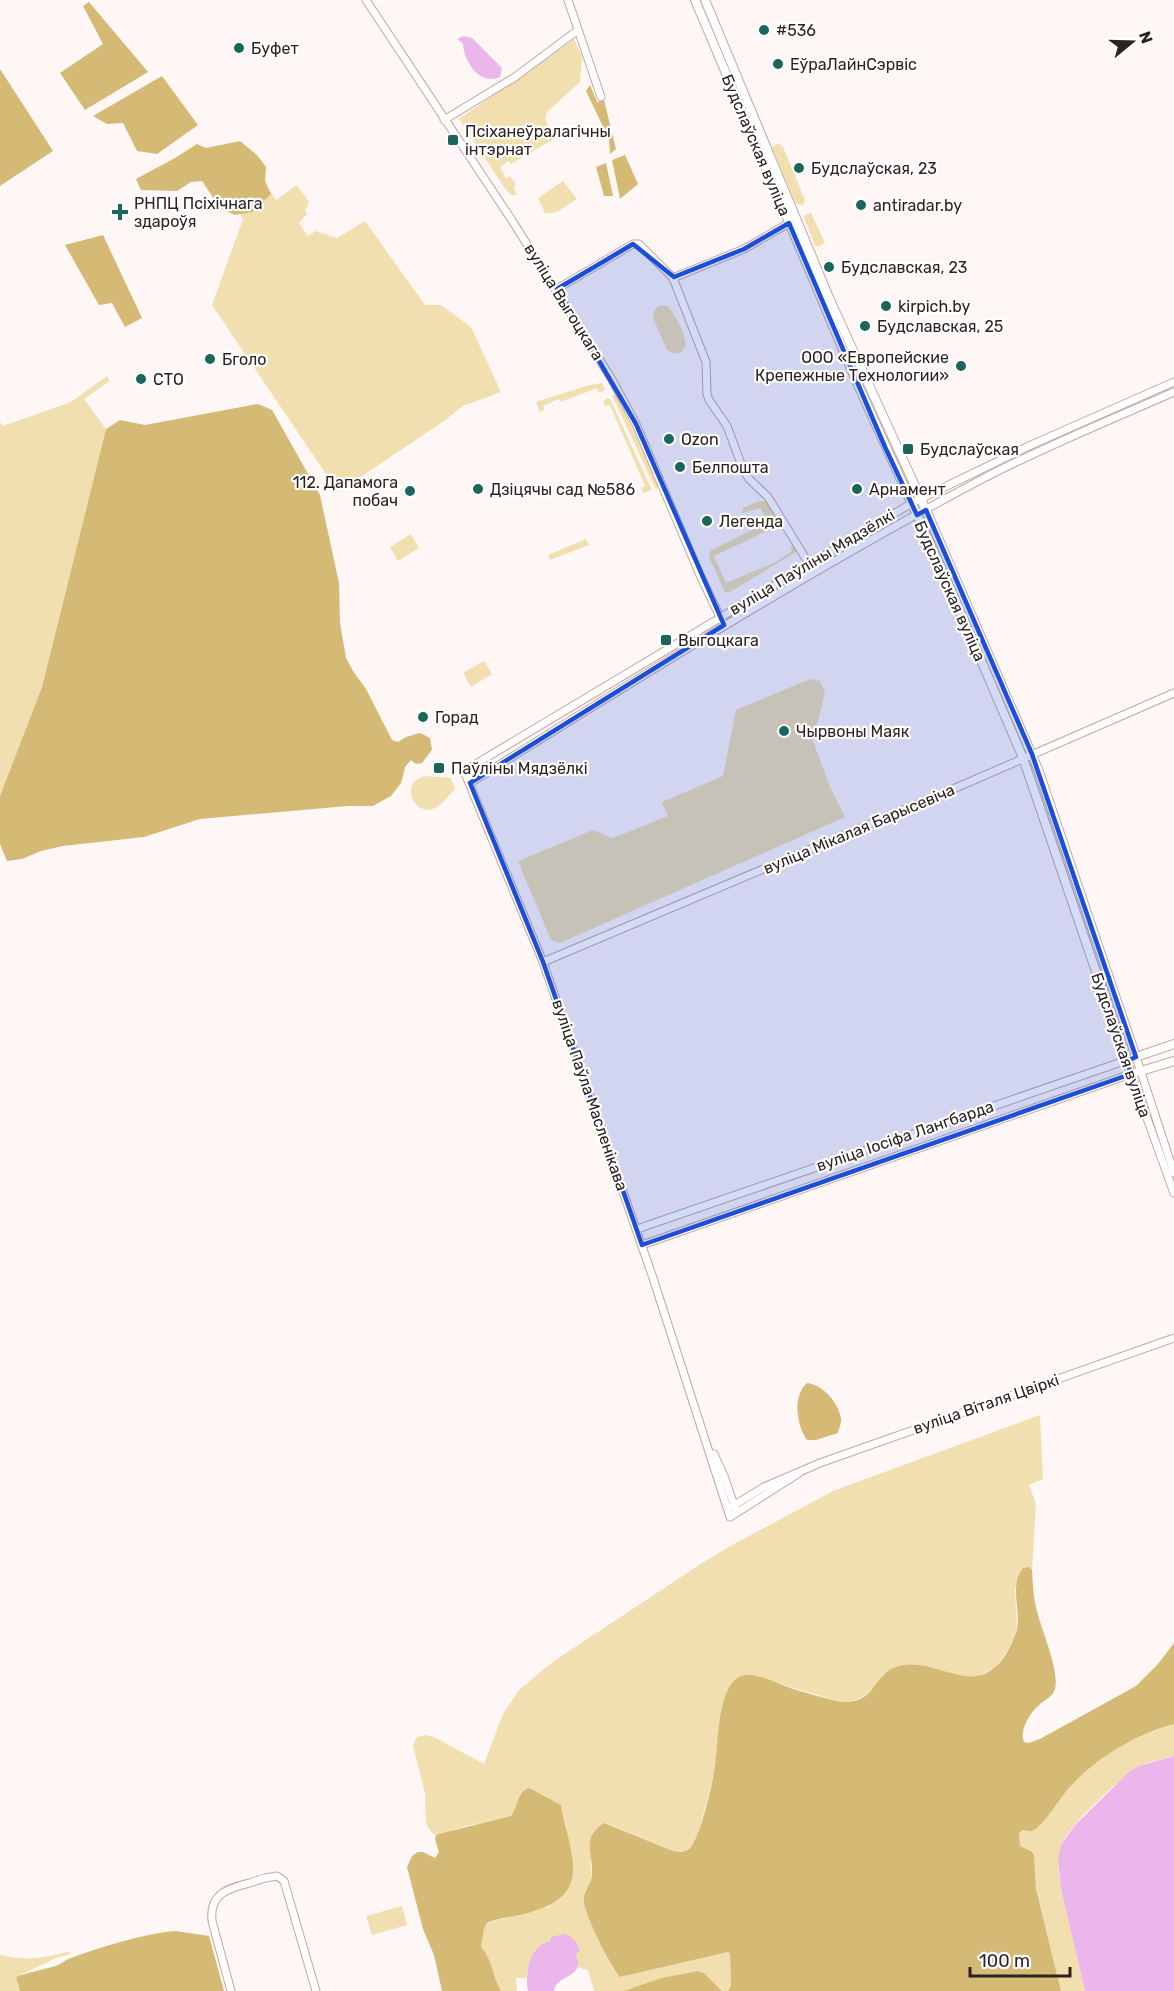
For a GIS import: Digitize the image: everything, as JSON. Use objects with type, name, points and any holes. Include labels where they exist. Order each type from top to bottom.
[{"type":"main road","name":"Будслаўская вуліца","points":[[695,0],[867,406],[912,502],[1023,758],[1127,1061],[1135,1074]]},
{"type":"main road","name":"Будслаўская вуліца","points":[[705,0],[831,300],[921,498],[1032,754],[1136,1057]]},
{"type":"main road","name":"вуліца Іосіфа Лангбарда","points":[[1136,1057],[1174,1044]]},
{"type":"main road","name":"вуліца Іосіфа Лангбарда","points":[[1135,1074],[1174,1061]]},
{"type":"street","name":"вуліца Выгоцкага","points":[[366,0],[557,289],[600,359],[636,424],[700,575],[725,625]]},
{"type":"street","points":[[568,0],[601,97]]},
{"type":"street","points":[[444,120],[515,77],[578,30]]},
{"type":"street","points":[[673,278],[744,249],[789,223]]},
{"type":"street","points":[[557,289],[633,244],[639,244],[673,278],[706,363],[707,394],[727,426],[743,469],[749,479],[768,496],[809,564]]},
{"type":"street","name":"вуліца Паўліны Мядзёлкі","points":[[464,771],[912,502],[1031,445],[1174,382]]},
{"type":"street","name":"вуліца Паўліны Мядзёлкі","points":[[470,783],[725,625],[926,510],[1035,453],[1174,392]]},
{"type":"street","name":"вуліца Мікалая Барысевіча","points":[[543,962],[1174,693]]},
{"type":"street","name":"вуліца Паўла Масленікава","points":[[464,771],[543,962],[637,1229],[733,1515]]},
{"type":"street","name":"вуліца Іосіфа Лангбарда","points":[[637,1229],[1136,1057]]},
{"type":"street","name":"Будслаўская вуліца","points":[[1136,1057],[1135,1074],[1174,1193]]},
{"type":"street","name":"вуліца Іосіфа Лангбарда","points":[[642,1245],[1135,1074]]},
{"type":"street","name":"Будслаўская вуліца","points":[[1135,1074],[1174,1173]]},
{"type":"street","name":"вуліца Віталя Цвіркі","points":[[731,1507],[764,1487],[869,1444],[1174,1338]]},
{"type":"street","name":"вуліца Віталя Цвіркі","points":[[733,1515],[800,1473]]},
{"type":"street","points":[[231,1991],[212,1921],[213,1905],[218,1896],[232,1887],[272,1876],[281,1877],[284,1881],[316,1991]]},
{"type":"highlighted area","points":[[789,223],[885,447],[917,515],[926,510],[1032,754],[1136,1057],[1127,1061],[1131,1074],[642,1245],[543,962],[470,783],[724,625],[636,424],[557,289],[633,244],[674,277],[744,249]]},
{"type":"shaded area","points":[[89,2],[148,72],[85,110],[60,73],[103,44],[83,6]]},
{"type":"shaded area","points":[[463,36],[472,38],[502,68],[500,77],[486,78],[474,71],[466,58],[463,44],[457,39]]},
{"type":"shaded area","points":[[574,39],[582,56],[580,82],[547,112],[545,118],[554,139],[511,164],[508,161],[500,167],[506,179],[510,176],[515,183],[514,188],[517,195],[511,195],[459,119]]},
{"type":"shaded area","points":[[0,69],[53,151],[0,186]]},
{"type":"shaded area","points":[[162,76],[198,125],[157,154],[137,151],[123,123],[107,124],[93,116]]},
{"type":"shaded area","points":[[590,85],[597,102],[604,100],[616,149],[610,154],[609,139],[586,91]]},
{"type":"shaded area","points":[[240,141],[257,155],[266,167],[265,181],[271,194],[252,212],[235,215],[220,208],[202,181],[191,182],[177,191],[141,190],[136,179],[197,144],[206,148]]},
{"type":"shaded area","points":[[778,143],[783,147],[805,200],[803,205],[796,204],[772,147]]},
{"type":"shaded area","points":[[625,155],[638,184],[620,199],[612,160]]},
{"type":"shaded area","points":[[606,163],[613,196],[604,196],[596,167]]},
{"type":"shaded area","points":[[563,181],[577,199],[557,212],[545,214],[538,198]]},
{"type":"shaded area","points":[[264,182],[276,200],[297,185],[309,202],[305,210],[307,214],[299,223],[308,236],[316,231],[337,238],[365,221],[425,305],[441,305],[471,327],[501,392],[463,406],[338,492],[212,305],[243,219],[236,205]]},
{"type":"shaded area","points":[[811,213],[825,243],[818,247],[815,245],[804,218],[805,215]]},
{"type":"shaded area","points":[[103,235],[142,318],[125,327],[112,303],[99,305],[65,245]]},
{"type":"shaded area","points":[[666,305],[676,317],[684,336],[685,345],[680,353],[667,350],[653,318],[658,306]]},
{"type":"shaded area","points":[[107,376],[110,381],[84,399],[106,429],[42,687],[0,796],[0,422],[3,426],[71,402]]},
{"type":"shaded area","points":[[602,383],[605,390],[599,393],[597,388],[561,402],[559,399],[543,406],[545,410],[540,412],[536,402],[586,386]]},
{"type":"shaded area","points":[[616,394],[659,485],[656,490],[612,395]]},
{"type":"shaded area","points":[[607,398],[610,399],[652,490],[643,493],[641,488],[645,486],[610,405],[605,406],[603,402]]},
{"type":"shaded area","points":[[258,404],[272,410],[320,495],[339,583],[340,623],[346,658],[366,689],[392,740],[398,742],[420,733],[430,738],[432,750],[422,763],[416,764],[411,760],[405,767],[401,783],[391,796],[373,806],[348,806],[200,819],[144,837],[63,846],[41,851],[22,859],[7,861],[0,844],[0,796],[42,687],[106,429],[120,420],[145,425]]},
{"type":"shaded area","points":[[759,501],[765,501],[774,513],[773,528],[714,556],[726,583],[776,562],[792,551],[790,547],[794,546],[798,551],[728,593],[725,592],[709,557],[711,550],[766,523],[761,508],[742,513],[743,508]]},
{"type":"shaded area","points":[[411,534],[419,548],[398,561],[390,547]]},
{"type":"shaded area","points":[[586,539],[589,545],[550,560],[548,555]]},
{"type":"shaded area","points":[[484,661],[492,674],[471,687],[463,673]]},
{"type":"shaded area","points":[[810,679],[820,681],[825,693],[813,741],[830,787],[845,817],[560,943],[551,940],[518,861],[593,830],[613,838],[668,816],[662,802],[723,776],[736,710]]},
{"type":"shaded area","points":[[424,776],[451,778],[455,789],[442,803],[428,810],[419,807],[411,795],[413,783]]},
{"type":"shaded area","points":[[807,1383],[819,1387],[837,1406],[841,1420],[838,1433],[816,1440],[807,1440],[799,1419],[798,1403],[799,1395]]},
{"type":"shaded area","points":[[1040,1415],[1043,1479],[1029,1485],[1036,1504],[1032,1570],[1029,1567],[1015,1588],[1017,1629],[1009,1648],[995,1668],[979,1676],[964,1677],[932,1668],[883,1674],[866,1695],[848,1702],[841,1702],[754,1676],[728,1689],[719,1726],[715,1769],[694,1844],[685,1851],[673,1851],[605,1823],[590,1863],[592,1873],[584,1901],[586,1912],[613,1969],[620,1977],[728,1952],[730,1954],[731,1987],[728,1991],[722,1991],[704,1973],[698,1971],[661,1978],[624,1991],[594,1991],[588,1970],[577,1967],[578,1959],[575,1954],[580,1951],[578,1946],[573,1939],[561,1936],[551,1937],[550,1941],[536,1950],[530,1960],[527,1978],[516,1978],[517,1991],[501,1991],[488,1957],[481,1947],[482,1935],[490,1922],[550,1906],[567,1829],[561,1805],[546,1798],[520,1795],[516,1810],[511,1816],[436,1835],[426,1824],[425,1793],[413,1746],[417,1737],[425,1735],[434,1737],[484,1764],[503,1714],[519,1690],[554,1661],[699,1565],[833,1491]]},
{"type":"shaded area","points":[[1029,1567],[1032,1570],[1036,1607],[1056,1681],[1052,1694],[1036,1708],[1026,1722],[1023,1732],[1024,1742],[1040,1739],[1136,1686],[1158,1664],[1174,1643],[1174,1724],[1145,1734],[1103,1758],[1078,1778],[1036,1829],[1023,1830],[1019,1833],[1020,1846],[1034,1855],[1036,1889],[1061,1991],[728,1991],[731,1986],[730,1954],[728,1952],[620,1977],[599,1940],[585,1908],[584,1897],[592,1874],[590,1840],[604,1823],[673,1851],[680,1852],[690,1848],[698,1834],[709,1797],[724,1700],[736,1679],[745,1675],[756,1676],[841,1702],[861,1699],[888,1671],[896,1667],[912,1665],[957,1675],[985,1674],[998,1665],[1010,1647],[1017,1630],[1017,1583],[1023,1568]]},
{"type":"shaded area","points":[[1174,1724],[1174,1756],[1150,1762],[1135,1769],[1088,1810],[1065,1838],[1060,1856],[1059,1875],[1085,1991],[1061,1991],[1036,1889],[1034,1855],[1020,1847],[1019,1833],[1023,1830],[1036,1829],[1068,1789],[1090,1767],[1130,1741]]},
{"type":"shaded area","points":[[1174,1756],[1174,1991],[1085,1991],[1061,1888],[1058,1859],[1061,1845],[1074,1826],[1130,1771],[1142,1765]]},
{"type":"shaded area","points":[[529,1788],[561,1805],[572,1857],[573,1871],[570,1884],[563,1896],[549,1905],[528,1913],[487,1923],[481,1947],[488,1957],[501,1991],[442,1991],[434,1955],[423,1929],[407,1867],[412,1856],[418,1852],[435,1858],[439,1852],[436,1835],[511,1816],[520,1796]]},
{"type":"shaded area","points":[[402,1906],[407,1925],[372,1935],[366,1916]]},
{"type":"shaded area","points":[[176,1931],[209,1936],[224,1991],[20,1991],[16,1977],[60,1964],[93,1950],[150,1935]]},
{"type":"shaded area","points":[[564,1934],[572,1938],[579,1948],[580,1951],[575,1954],[578,1960],[577,1968],[558,1983],[554,1991],[528,1991],[527,1976],[533,1954],[537,1948],[550,1941],[551,1937]]},
{"type":"shaded area","points":[[73,1953],[56,1958],[16,1977],[20,1991],[0,1991],[0,1955],[34,1958]]},
{"type":"shaded area","points":[[698,1971],[704,1973],[722,1991],[624,1991],[661,1978]]},
{"type":"place","name":"#536","points":[[764,30]]},
{"type":"place","name":"Буфет","points":[[239,48]]},
{"type":"place","name":"ЕўраЛайнСэрвіс","points":[[778,64]]},
{"type":"place","name":"Псіханеўралагічны інтэрнат","points":[[453,140]]},
{"type":"place","name":"Будслаўская, 23","points":[[799,168]]},
{"type":"place","name":"antiradar.by","points":[[861,205]]},
{"type":"place","name":"РНПЦ Псіхічнага здароўя","points":[[120,212]]},
{"type":"place","name":"Будславская, 23","points":[[829,267]]},
{"type":"place","name":"kirpich.by","points":[[886,306]]},
{"type":"place","name":"Будславская, 25","points":[[865,326]]},
{"type":"place","name":"Бголо","points":[[210,359]]},
{"type":"place","name":"ООО «Европейские Крепежные Технологии»","points":[[961,366]]},
{"type":"place","name":"СТО","points":[[141,379]]},
{"type":"place","name":"Ozon","points":[[669,439]]},
{"type":"place","name":"Будслаўская","points":[[908,449]]},
{"type":"place","name":"Белпошта","points":[[680,467]]},
{"type":"place","name":"Дзіцячы сад №586","points":[[478,489]]},
{"type":"place","name":"Арнамент","points":[[857,489]]},
{"type":"place","name":"112. Дапамога побач","points":[[410,491]]},
{"type":"place","name":"Легенда","points":[[707,521]]},
{"type":"place","name":"Выгоцкага","points":[[666,640]]},
{"type":"place","name":"Горад","points":[[423,717]]},
{"type":"place","name":"Чырвоны Маяк","points":[[784,731]]},
{"type":"place","name":"Паўліны Мядзёлкі","points":[[439,768]]}]
